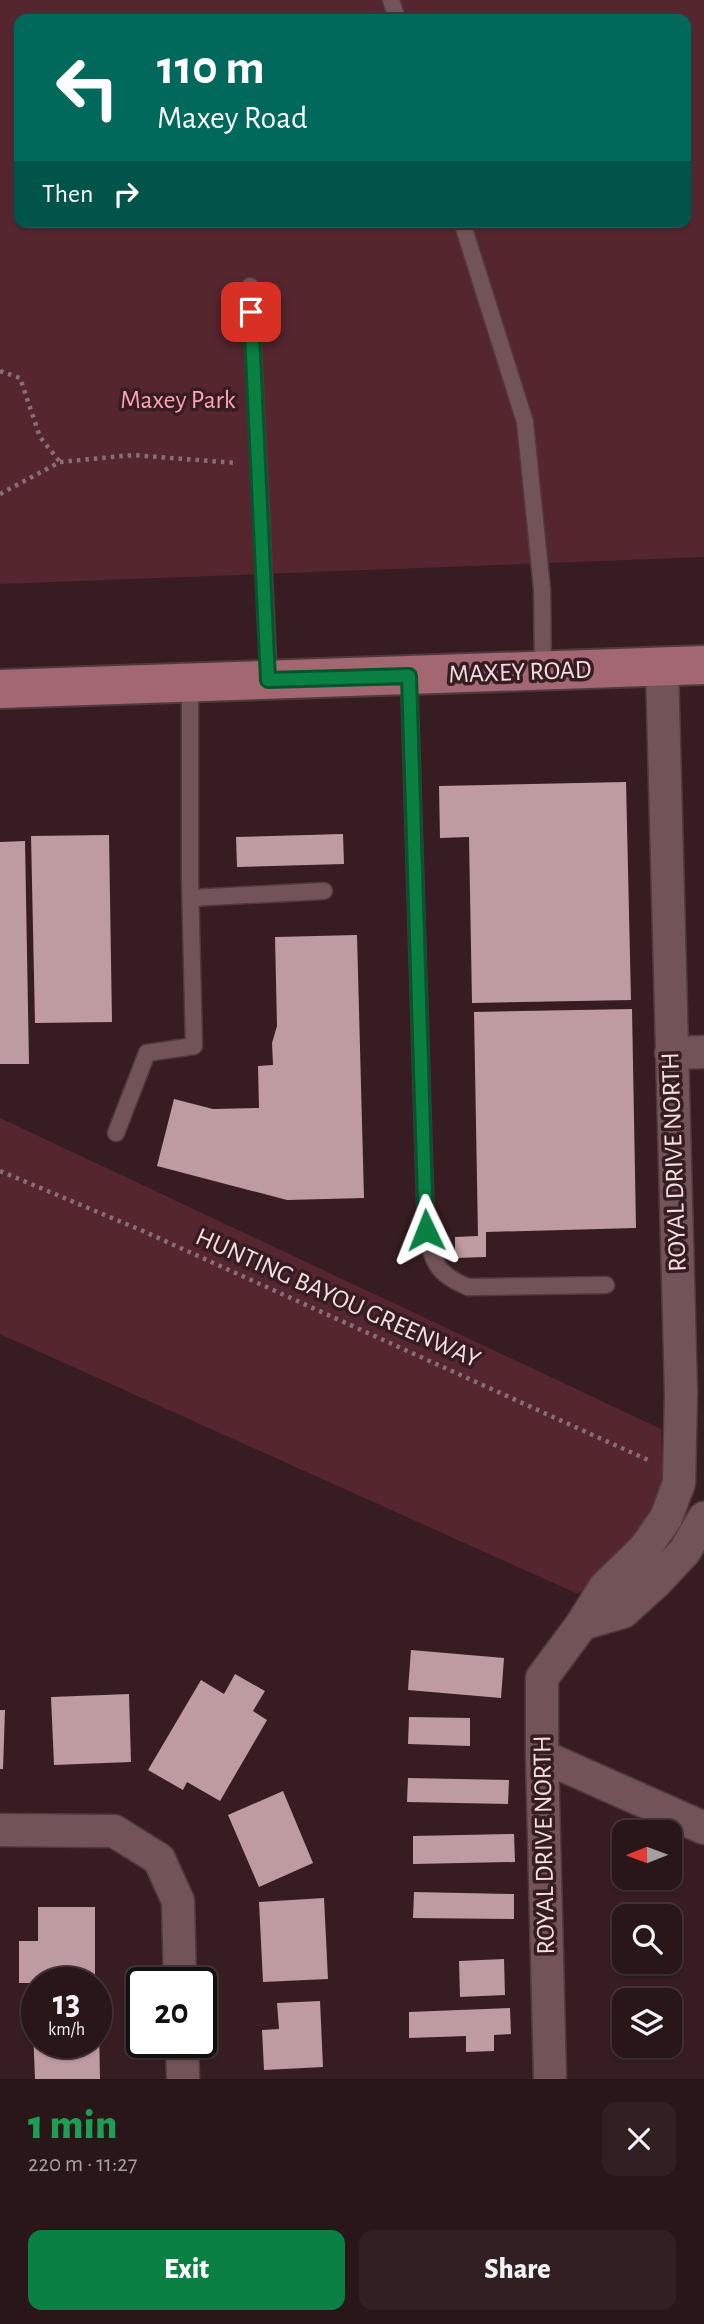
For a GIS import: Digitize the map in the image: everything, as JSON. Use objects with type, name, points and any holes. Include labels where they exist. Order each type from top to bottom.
[{"type":"main road","name":"MAXEY ROAD","points":[[0,689],[704,665]]},
{"type":"street","name":"ROYAL DRIVE NORTH","points":[[550,2079],[542,1678],[582,1624],[605,1587],[645,1548],[666,1518],[679,1483],[681,1392],[662,667]]},
{"type":"street","points":[[671,1053],[704,1052]]},
{"type":"street","points":[[582,1624],[623,1612],[685,1551],[704,1518]]},
{"type":"street","points":[[542,1756],[704,1828]]},
{"type":"street","points":[[0,1830],[114,1831],[159,1859],[178,1901],[180,1967]]},
{"type":"street","points":[[182,2058],[183,2079]]},
{"type":"lane","points":[[464,228],[525,422],[542,589],[543,671]]},
{"type":"lane","points":[[250,286],[268,680]]},
{"type":"lane","points":[[409,676],[426,1230],[433,1260],[448,1279],[468,1287],[606,1284]]},
{"type":"lane","points":[[116,1133],[147,1053],[194,1046],[190,683]]},
{"type":"lane","points":[[191,898],[324,891]]},
{"type":"path","points":[[0,371],[20,378],[40,437],[60,462]]},
{"type":"path","points":[[0,494],[60,462],[133,455],[220,464],[258,463]]},
{"type":"path","name":"HUNTING BAYOU GREENWAY","points":[[0,1171],[143,1231],[659,1465]]},
{"type":"green space","name":"Maxey Park","points":[[0,0],[704,0],[704,557],[0,584]]},
{"type":"green space","points":[[0,1118],[661,1429],[663,1486],[637,1537],[578,1594],[0,1334]]},
{"type":"building","points":[[626,782],[631,1000],[472,1003],[469,837],[440,838],[439,786]]},
{"type":"building","points":[[343,834],[344,864],[237,867],[236,837]]},
{"type":"building","points":[[109,835],[112,1022],[35,1023],[31,836]]},
{"type":"building","points":[[25,841],[29,1064],[0,1064],[0,842]]},
{"type":"building","points":[[357,935],[364,1198],[287,1200],[157,1166],[174,1099],[213,1109],[259,1108],[258,1066],[273,1065],[272,1043],[277,1026],[275,937]]},
{"type":"building","points":[[632,1009],[636,1228],[486,1232],[486,1257],[455,1258],[455,1237],[478,1236],[474,1012]]},
{"type":"building","points":[[411,1650],[504,1658],[501,1698],[408,1690]]},
{"type":"building","points":[[235,1674],[265,1691],[253,1711],[267,1720],[220,1801],[187,1782],[183,1790],[148,1770],[201,1680],[224,1694]]},
{"type":"building","points":[[129,1694],[131,1762],[54,1765],[51,1697]]},
{"type":"building","points":[[0,1710],[5,1710],[3,1769],[0,1769]]},
{"type":"building","points":[[409,1717],[470,1718],[470,1746],[408,1744]]},
{"type":"building","points":[[408,1778],[509,1780],[508,1804],[407,1802]]},
{"type":"building","points":[[283,1791],[313,1863],[259,1887],[228,1815]]},
{"type":"building","points":[[514,1834],[515,1862],[413,1864],[413,1836]]},
{"type":"building","points":[[414,1892],[514,1894],[514,1919],[413,1918]]},
{"type":"building","points":[[324,1898],[328,1979],[263,1982],[259,1902]]},
{"type":"building","points":[[38,1907],[95,1907],[95,1967],[21,1967],[19,1983],[19,1941],[38,1941]]},
{"type":"building","points":[[504,1959],[505,1995],[460,1997],[459,1961]]},
{"type":"building","points":[[320,2001],[323,2067],[264,2070],[262,2030],[279,2029],[277,2003]]},
{"type":"building","points":[[510,2008],[511,2034],[494,2035],[494,2051],[466,2052],[466,2036],[409,2038],[409,2012]]},
{"type":"building","points":[[34,2058],[100,2058],[100,2079],[35,2079]]},
{"type":"route","points":[[251,312],[268,680],[409,676],[426,1230]]}]
